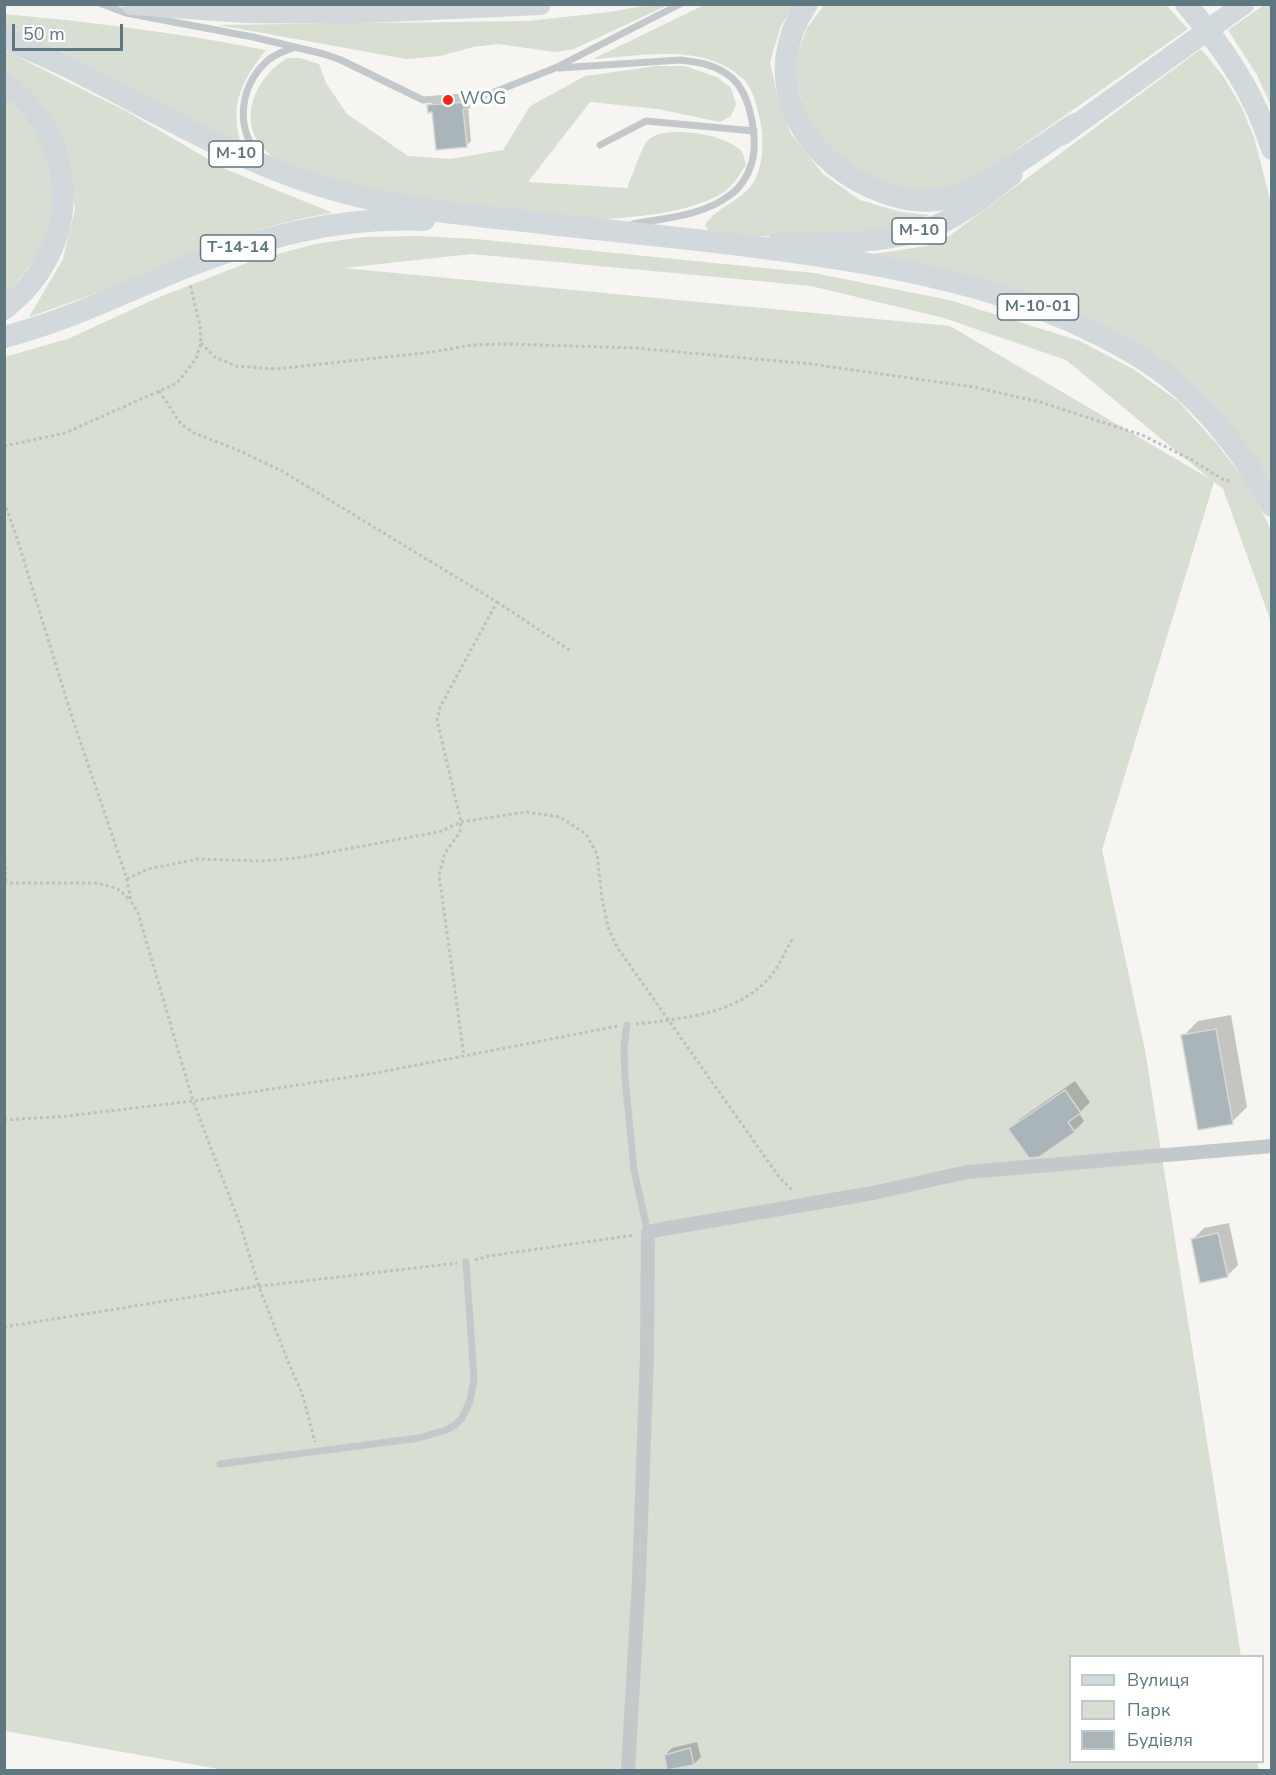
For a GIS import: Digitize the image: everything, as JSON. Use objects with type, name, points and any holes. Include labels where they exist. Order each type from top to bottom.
[{"type":"highway","points":[[132,4],[245,12],[346,13],[528,5]]},
{"type":"highway","points":[[807,4],[799,16],[789,45],[785,69],[788,95],[801,129],[820,154],[842,172],[865,185],[890,196],[935,200],[944,198],[972,188],[995,176],[1075,124]]},
{"type":"highway","points":[[1189,7],[1226,55],[1254,101],[1272,149]]},
{"type":"highway","name":"М-10","points":[[4,39],[64,65],[239,156],[322,187],[435,212],[730,242]]},
{"type":"highway","points":[[4,82],[35,112],[47,131],[57,155],[63,182],[64,207],[52,248],[42,268],[22,295],[4,309]]},
{"type":"highway","name":"Т-14-14","points":[[4,337],[57,321],[186,267],[256,242],[304,229],[361,221],[468,220],[485,217]]},
{"type":"highway","name":"М-10-01","points":[[730,242],[855,262],[962,283],[1043,309],[1096,333],[1147,361],[1202,409],[1233,443],[1272,506]]},
{"type":"main road","name":"М-10","points":[[730,242],[850,241],[886,238],[930,227],[956,215],[978,201],[1075,124],[1244,4]]},
{"type":"street","points":[[628,1770],[639,1578],[647,1354],[648,1233],[873,1193],[967,1172],[1272,1146]]},
{"type":"lane","points":[[102,4],[126,13],[253,37],[341,60],[423,100],[487,95],[555,68],[680,4]]},
{"type":"lane","points":[[285,175],[265,161],[255,150],[243,123],[243,106],[251,83],[266,62],[276,54],[295,47]]},
{"type":"lane","points":[[555,68],[680,60],[715,67],[733,79],[742,92],[754,132],[751,166],[743,182],[732,194],[695,212],[604,230]]},
{"type":"lane","points":[[600,145],[646,121],[754,132]]},
{"type":"lane","points":[[627,1025],[624,1047],[625,1078],[634,1170],[648,1233]]},
{"type":"lane","points":[[220,1464],[419,1438],[446,1430],[462,1418],[470,1401],[474,1379],[466,1262]]},
{"type":"path","points":[[5,447],[65,433],[177,383],[196,359],[201,343],[200,326],[186,267]]},
{"type":"path","points":[[201,343],[215,357],[236,366],[276,369],[432,352],[471,345],[508,344],[635,348],[811,364],[974,387],[1040,402],[1142,435],[1192,460],[1222,479],[1230,481]]},
{"type":"path","points":[[159,391],[182,424],[194,433],[282,471],[497,602],[572,651]]},
{"type":"path","points":[[4,502],[72,717],[127,879],[131,901]]},
{"type":"path","points":[[464,1056],[439,875],[445,853],[460,832],[461,822],[437,720],[440,707],[497,602]]},
{"type":"path","points":[[127,879],[148,869],[198,859],[260,861],[297,858],[439,832],[461,822],[526,812],[560,817],[586,834],[597,854],[608,927],[617,947],[779,1177],[806,1204]]},
{"type":"path","points":[[4,842],[5,883],[98,883],[118,889],[131,901],[138,913],[193,1101],[241,1227],[259,1287],[302,1393],[317,1451]]},
{"type":"path","points":[[4,1120],[68,1116],[193,1101],[376,1073],[627,1025],[669,1021],[715,1010],[741,1000],[759,989],[771,977],[793,938]]},
{"type":"path","points":[[4,1327],[259,1287]]},
{"type":"green space","points":[[648,5],[668,5],[574,49],[555,52],[498,44],[473,47],[440,56],[406,59],[218,25],[528,21],[610,12]]},
{"type":"green space","points":[[704,5],[794,5],[781,26],[770,62],[778,99],[791,134],[823,174],[860,200],[901,212],[930,215],[905,225],[788,237],[728,235],[710,232],[705,225],[717,212],[746,191],[759,168],[762,154],[762,130],[749,87],[743,79],[727,67],[691,56],[651,54],[593,59]]},
{"type":"green space","points":[[824,5],[1166,5],[1188,29],[976,178],[917,196],[855,175],[808,127],[795,73],[798,52],[807,28]]},
{"type":"green space","points":[[1264,5],[1271,5],[1271,106],[1257,75],[1228,30]]},
{"type":"green space","points":[[4,14],[136,29],[266,50],[249,74],[239,97],[237,121],[243,149],[63,52],[5,28]]},
{"type":"green space","points":[[1201,49],[1223,76],[1241,106],[1254,137],[1271,203],[1271,486],[1147,352],[865,255],[927,246],[949,236]]},
{"type":"green space","points":[[4,52],[126,111],[225,169],[333,213],[253,232],[29,317],[63,259],[75,209],[70,171],[35,99],[5,71]]},
{"type":"green space","points":[[287,58],[300,58],[319,64],[326,83],[347,114],[408,156],[451,159],[503,150],[530,106],[585,76],[657,66],[685,66],[717,77],[731,88],[736,104],[731,116],[720,122],[658,109],[590,102],[528,182],[627,188],[648,140],[656,135],[668,133],[696,133],[724,140],[742,152],[746,165],[728,189],[707,201],[663,213],[604,219],[575,218],[440,203],[355,188],[278,160],[262,147],[254,134],[251,120],[256,92],[274,68]]},
{"type":"green space","points":[[4,95],[38,137],[50,168],[53,185],[49,222],[43,244],[35,258],[4,296]]},
{"type":"green space","points":[[416,236],[476,239],[814,273],[949,300],[1080,341],[1133,369],[1178,401],[1217,444],[1250,487],[1271,530],[1271,622],[1223,489],[1214,482],[1102,850],[1145,1050],[1241,1655],[1069,1655],[1069,1763],[1257,1763],[1259,1770],[224,1770],[5,1731],[5,357],[70,338],[157,298],[252,261],[315,244],[363,237]],"holes":[[[472,254],[811,286],[944,318],[1066,360],[1210,479],[950,326],[343,268]]]},
{"type":"building","points":[[469,102],[470,108],[463,109],[467,147],[436,150],[432,112],[428,113],[427,105]]},
{"type":"building","points":[[1216,1029],[1233,1124],[1198,1130],[1181,1035]]},
{"type":"building","points":[[1065,1090],[1081,1113],[1068,1122],[1075,1132],[1039,1157],[1029,1158],[1008,1129]]},
{"type":"building","points":[[1218,1233],[1228,1277],[1200,1283],[1191,1239]]},
{"type":"building","points":[[690,1748],[694,1765],[667,1770],[664,1755]]},
{"type":"place","name":"WOG","points":[[448,100]]}]
